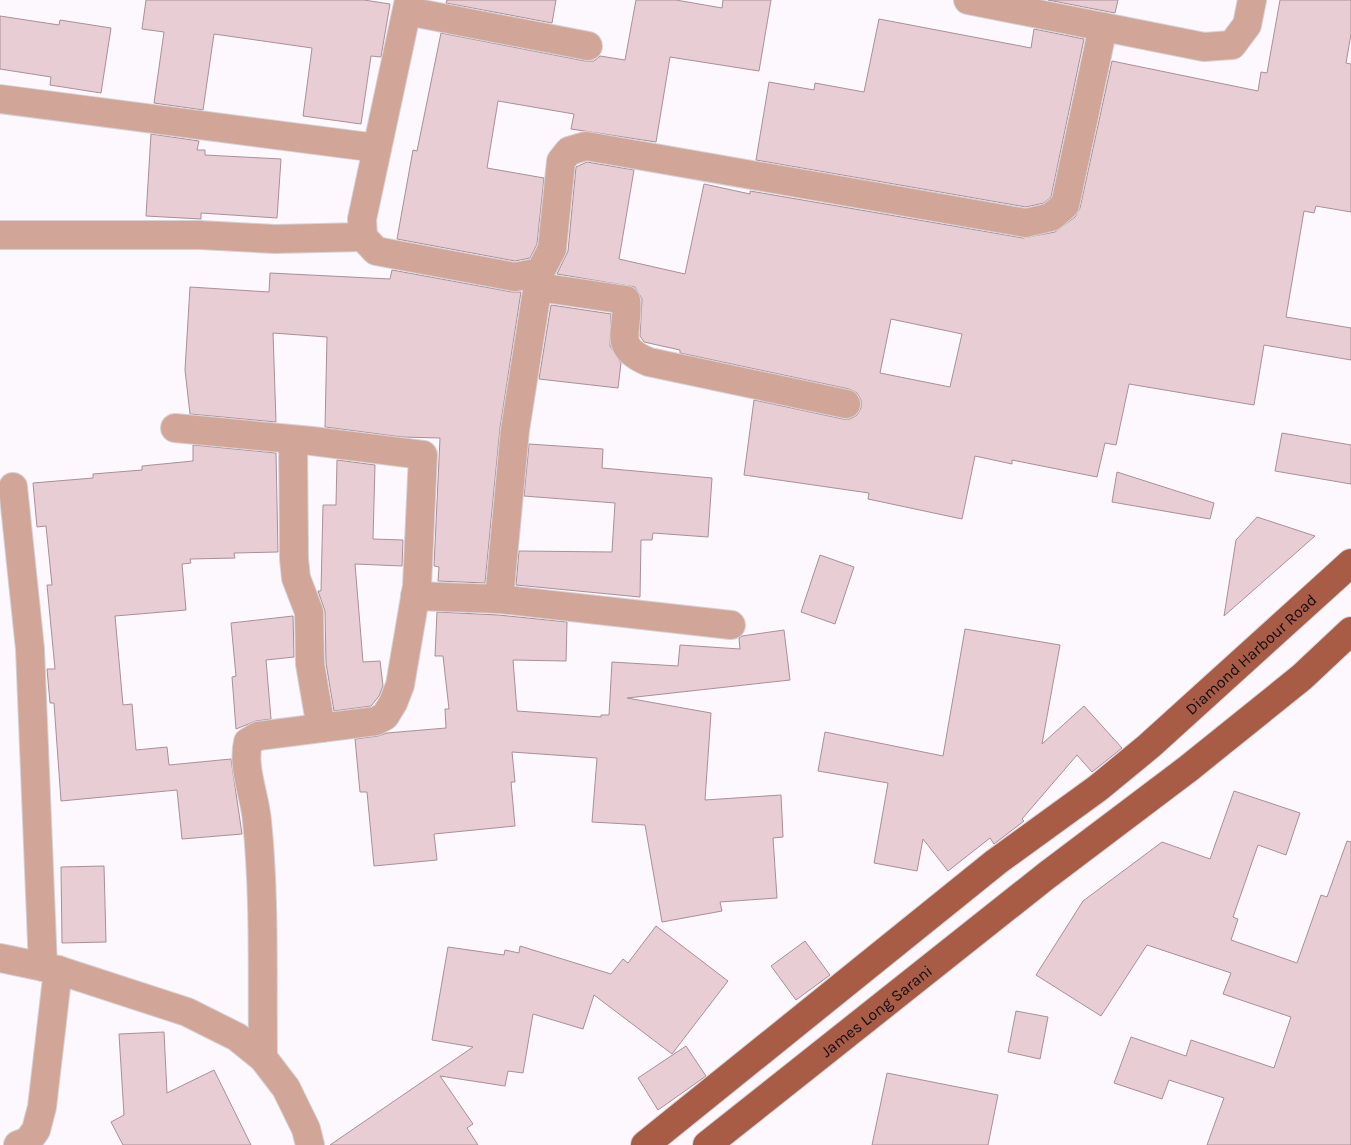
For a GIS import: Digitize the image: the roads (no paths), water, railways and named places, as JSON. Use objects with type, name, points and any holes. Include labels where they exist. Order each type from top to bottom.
[{"type":"main road","name":"Diamond Harbour Road","points":[[645,1145],[989,868],[1098,788],[1149,746],[1351,563]]},
{"type":"main road","name":"James Long Sarani","points":[[706,1145],[1046,876],[1189,768],[1302,677],[1351,631]]},
{"type":"street","points":[[968,0],[998,3],[1103,27],[1204,47],[1232,45],[1247,25],[1252,0]]},
{"type":"street","points":[[588,46],[408,5],[362,219],[363,237],[376,251],[515,277],[539,279],[626,300],[627,311],[623,341],[628,351],[649,362],[846,404]]},
{"type":"street","points":[[499,599],[515,430],[539,279],[552,249],[561,160],[569,151],[586,146],[1026,224],[1050,217],[1065,205],[1103,27]]},
{"type":"street","points":[[0,99],[377,148]]},
{"type":"street","points":[[0,235],[200,235],[275,239],[363,237]]},
{"type":"street","points":[[175,428],[423,455],[415,596],[400,685],[393,703],[384,716],[376,721],[258,736],[248,742],[246,752],[258,821],[263,1058]]},
{"type":"street","points":[[293,440],[294,560],[296,578],[309,612],[310,664],[321,728]]},
{"type":"street","points":[[13,487],[30,648],[50,968],[42,1107],[36,1130],[28,1141],[18,1145]]},
{"type":"street","points":[[415,596],[499,599],[731,625]]},
{"type":"street","points":[[0,958],[50,968],[187,1012],[236,1037],[263,1058],[286,1088],[306,1129],[310,1145]]}]
